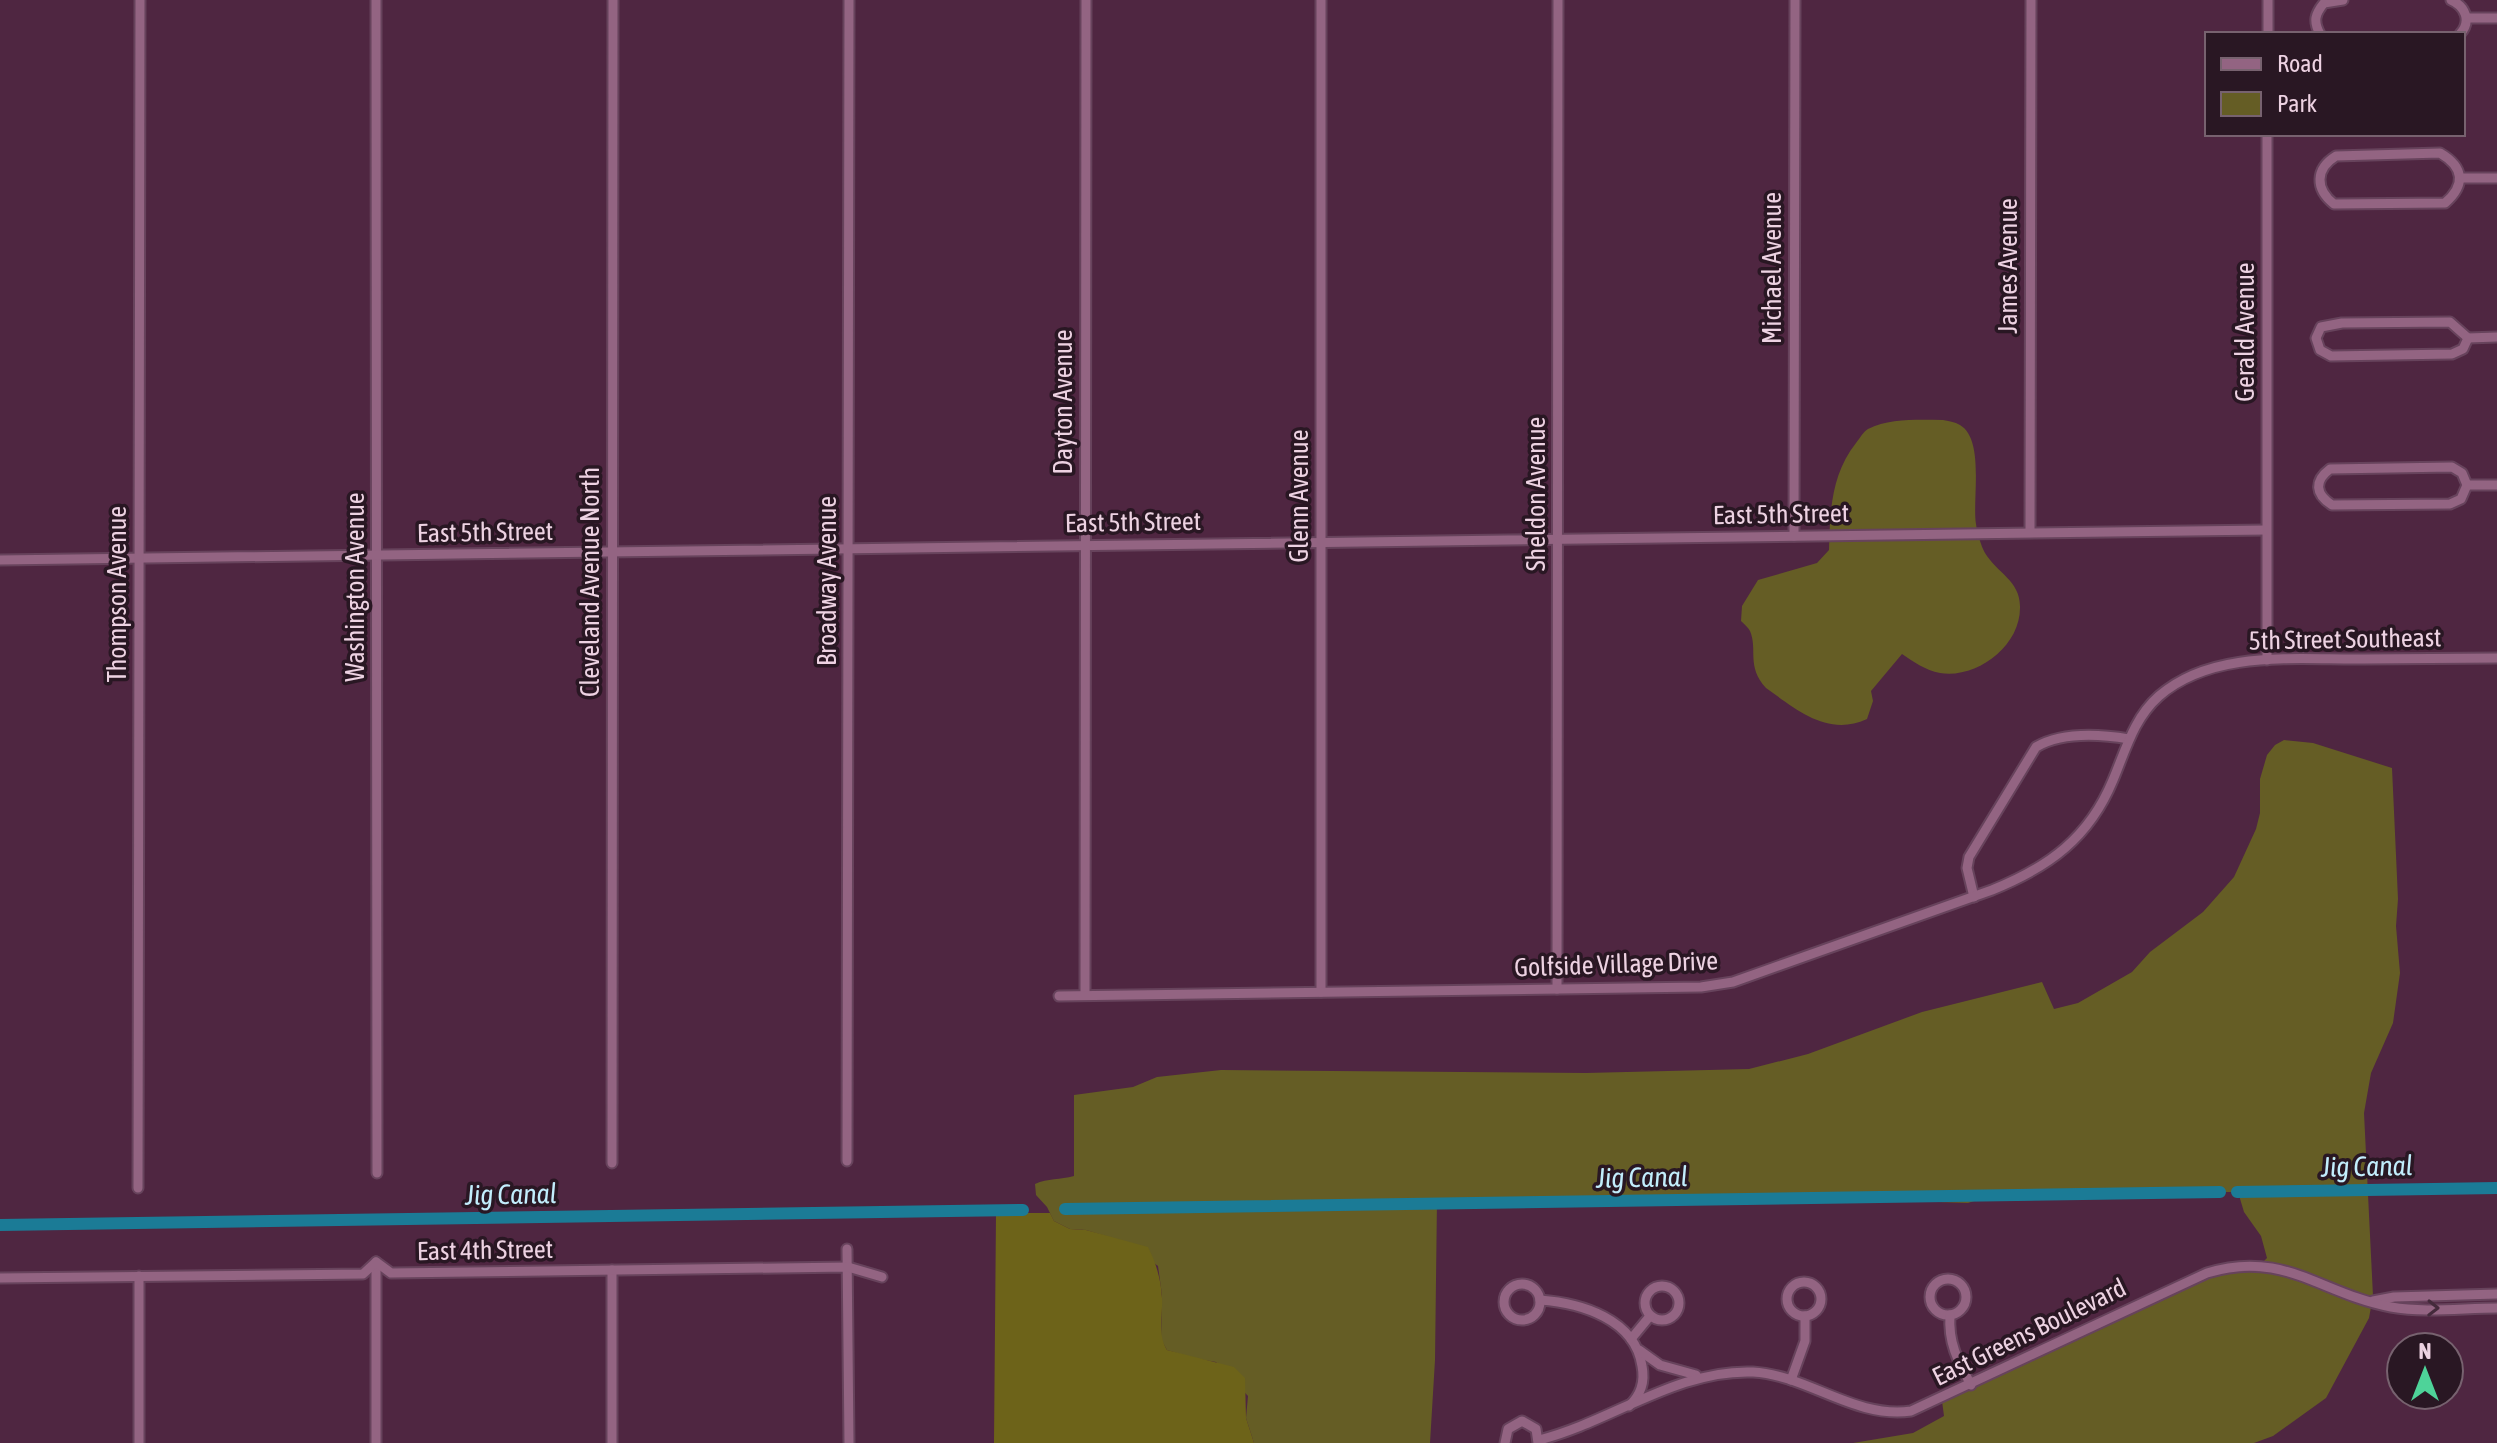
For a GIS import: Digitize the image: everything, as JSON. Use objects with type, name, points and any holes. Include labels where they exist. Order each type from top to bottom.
[{"type":"street","name":"Thompson Avenue","points":[[138,1188],[140,0]]},
{"type":"street","name":"Washington Avenue","points":[[376,0],[377,1173]]},
{"type":"street","name":"Cleveland Avenue North","points":[[612,1163],[613,0]]},
{"type":"street","name":"Broadway Avenue","points":[[847,1161],[849,0]]},
{"type":"street","name":"Dayton Avenue","points":[[1085,995],[1086,0]]},
{"type":"street","name":"Glenn Avenue","points":[[1321,0],[1321,992]]},
{"type":"street","name":"Sheldon Avenue","points":[[1557,989],[1558,0]]},
{"type":"street","name":"Michael Avenue","points":[[1794,536],[1795,0]]},
{"type":"street","name":"James Avenue","points":[[2030,532],[2031,0]]},
{"type":"street","points":[[2268,0],[2268,32]]},
{"type":"street","points":[[2319,32],[2315,25],[2316,13],[2324,3],[2343,0]]},
{"type":"street","points":[[2451,0],[2460,4],[2467,18],[2462,32]]},
{"type":"street","points":[[2467,18],[2497,18]]},
{"type":"street","name":"Gerald Avenue","points":[[2267,136],[2267,660]]},
{"type":"street","points":[[2440,153],[2453,161],[2460,178],[2456,193],[2445,203],[2428,205],[2334,204],[2325,197],[2319,186],[2320,173],[2326,163],[2336,156],[2353,154],[2440,153]]},
{"type":"street","points":[[2460,178],[2497,178]]},
{"type":"street","points":[[2468,338],[2463,349],[2452,354],[2331,356],[2320,350],[2316,338],[2321,327],[2342,323],[2435,322],[2450,322],[2468,338],[2497,337]]},
{"type":"street","points":[[2452,467],[2462,473],[2467,485],[2461,499],[2450,504],[2332,505],[2321,499],[2317,487],[2321,476],[2330,469],[2344,468],[2452,467]]},
{"type":"street","points":[[2467,485],[2497,485]]},
{"type":"street","name":"East 5th Street","points":[[0,560],[2266,530]]},
{"type":"street","name":"5th Street Southeast","points":[[2129,739],[2149,706],[2178,682],[2220,666],[2267,660],[2497,658]]},
{"type":"street","points":[[1974,897],[1967,868],[1969,857],[2036,747],[2063,737],[2129,739]]},
{"type":"street","name":"Golfside Village Drive","points":[[1059,996],[1701,987],[1733,982],[1974,897],[2038,870],[2071,844],[2090,821],[2106,795],[2129,739]]},
{"type":"street","points":[[847,1249],[849,1443]]},
{"type":"street","points":[[0,1278],[363,1274],[376,1262]]},
{"type":"street","points":[[376,1262],[376,1443]]},
{"type":"street","name":"East 4th Street","points":[[376,1262],[391,1273],[848,1267],[882,1277]]},
{"type":"street","name":"East Greens Boulevard","points":[[1539,1442],[1623,1410],[1685,1381],[1704,1376],[1751,1372],[1791,1380],[1857,1406],[1896,1413],[1925,1407],[2133,1307],[2222,1268],[2250,1264],[2277,1268],[2369,1302],[2394,1308],[2497,1308]]},
{"type":"street","points":[[612,1270],[612,1443]]},
{"type":"street","points":[[139,1276],[139,1443]]},
{"type":"street","name":"East Greens Boulevard","points":[[2369,1302],[2394,1297],[2497,1294]]},
{"type":"street","points":[[1540,1300],[1562,1302],[1597,1313],[1631,1339],[1639,1350],[1643,1382],[1637,1397],[1623,1410]]},
{"type":"street","points":[[1950,1315],[1952,1350],[1971,1385]]},
{"type":"street","points":[[1631,1339],[1650,1316]]},
{"type":"street","points":[[1791,1380],[1805,1341],[1805,1316]]},
{"type":"street","name":"East Greens Boulevard","points":[[1639,1350],[1660,1365],[1704,1376]]},
{"type":"street","points":[[1505,1443],[1508,1429],[1522,1421],[1536,1429],[1539,1442]]},
{"type":"green space","points":[[1943,420],[1960,425],[1972,443],[1979,539],[1990,560],[2013,584],[2019,599],[2018,622],[2013,635],[1994,657],[1968,671],[1954,674],[1929,670],[1902,654],[1871,691],[1873,701],[1867,719],[1853,724],[1826,723],[1801,712],[1766,688],[1760,680],[1754,665],[1750,631],[1741,621],[1742,606],[1758,580],[1817,563],[1829,550],[1831,507],[1841,468],[1868,429],[1895,421]]},
{"type":"green space","points":[[2284,740],[2313,743],[2392,768],[2400,973],[2393,1023],[2371,1073],[2364,1113],[2373,1296],[2369,1318],[2326,1398],[2273,1436],[2254,1443],[1853,1443],[1913,1433],[1944,1416],[1942,1401],[2218,1265],[2263,1262],[2267,1258],[2261,1236],[2244,1212],[2238,1192],[2001,1192],[1968,1203],[1878,1200],[1437,1200],[1435,1360],[1430,1443],[1254,1443],[1246,1418],[1248,1396],[1216,1362],[1167,1350],[1161,1339],[1162,1295],[1158,1266],[1125,1242],[1086,1230],[1070,1229],[1054,1221],[1036,1195],[1035,1184],[1074,1176],[1074,1095],[1133,1087],[1157,1077],[1221,1070],[1586,1073],[1749,1069],[1808,1054],[1922,1012],[2042,982],[2054,1009],[2078,1003],[2132,972],[2150,952],[2203,912],[2234,877],[2256,829],[2260,813],[2260,779],[2267,755]]},
{"type":"shaded area","points":[[996,1213],[1050,1213],[1054,1221],[1070,1229],[1086,1230],[1148,1247],[1161,1284],[1161,1331],[1167,1350],[1234,1367],[1245,1378],[1246,1418],[1254,1443],[994,1443]]},
{"type":"waterway","name":"Jig Canal","points":[[2237,1192],[2497,1188]]},
{"type":"waterway","name":"Jig Canal","points":[[1065,1209],[2220,1192]]},
{"type":"waterway","name":"Jig Canal","points":[[0,1225],[1023,1210]]}]
